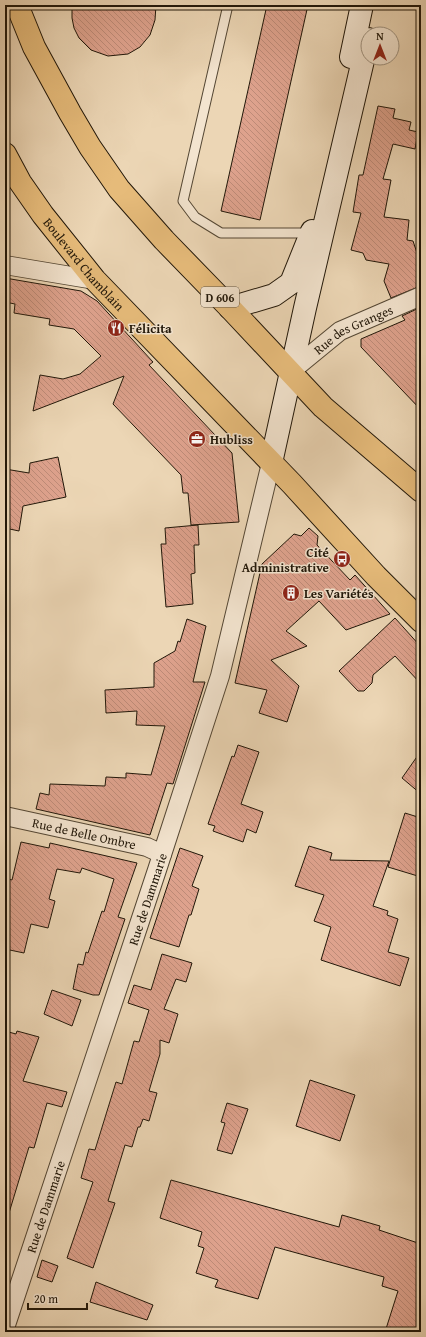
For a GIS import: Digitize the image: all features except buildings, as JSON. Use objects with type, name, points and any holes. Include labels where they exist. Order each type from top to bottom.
[{"type":"main road","name":"D 606","points":[[17,5],[34,47],[50,77],[90,147],[119,189],[164,240],[332,416],[421,491]]},
{"type":"main road","name":"Boulevard Chamblain","points":[[5,154],[13,175],[95,280],[271,464],[292,484],[376,576],[421,621]]},
{"type":"street","points":[[271,464],[362,5]]},
{"type":"street","points":[[371,26],[376,5]]},
{"type":"street","points":[[230,308],[274,295],[291,283],[317,234],[361,66]]},
{"type":"street","points":[[5,265],[95,280]]},
{"type":"street","name":"Rue des Granges","points":[[290,372],[340,331],[421,296]]},
{"type":"street","name":"Rue de Dammarie","points":[[5,1328],[220,676],[271,464]]},
{"type":"street","name":"Rue de Belle Ombre","points":[[5,816],[147,848],[162,854]]},
{"type":"lane","points":[[228,5],[183,201],[195,217],[221,233],[317,234]]},
{"type":"place","name":"Félicita","points":[[116,328]]},
{"type":"place","name":"Hubliss","points":[[197,439]]},
{"type":"place","name":"Cité Administrative","points":[[342,559]]},
{"type":"place","name":"Les Variétés","points":[[291,593]]}]
